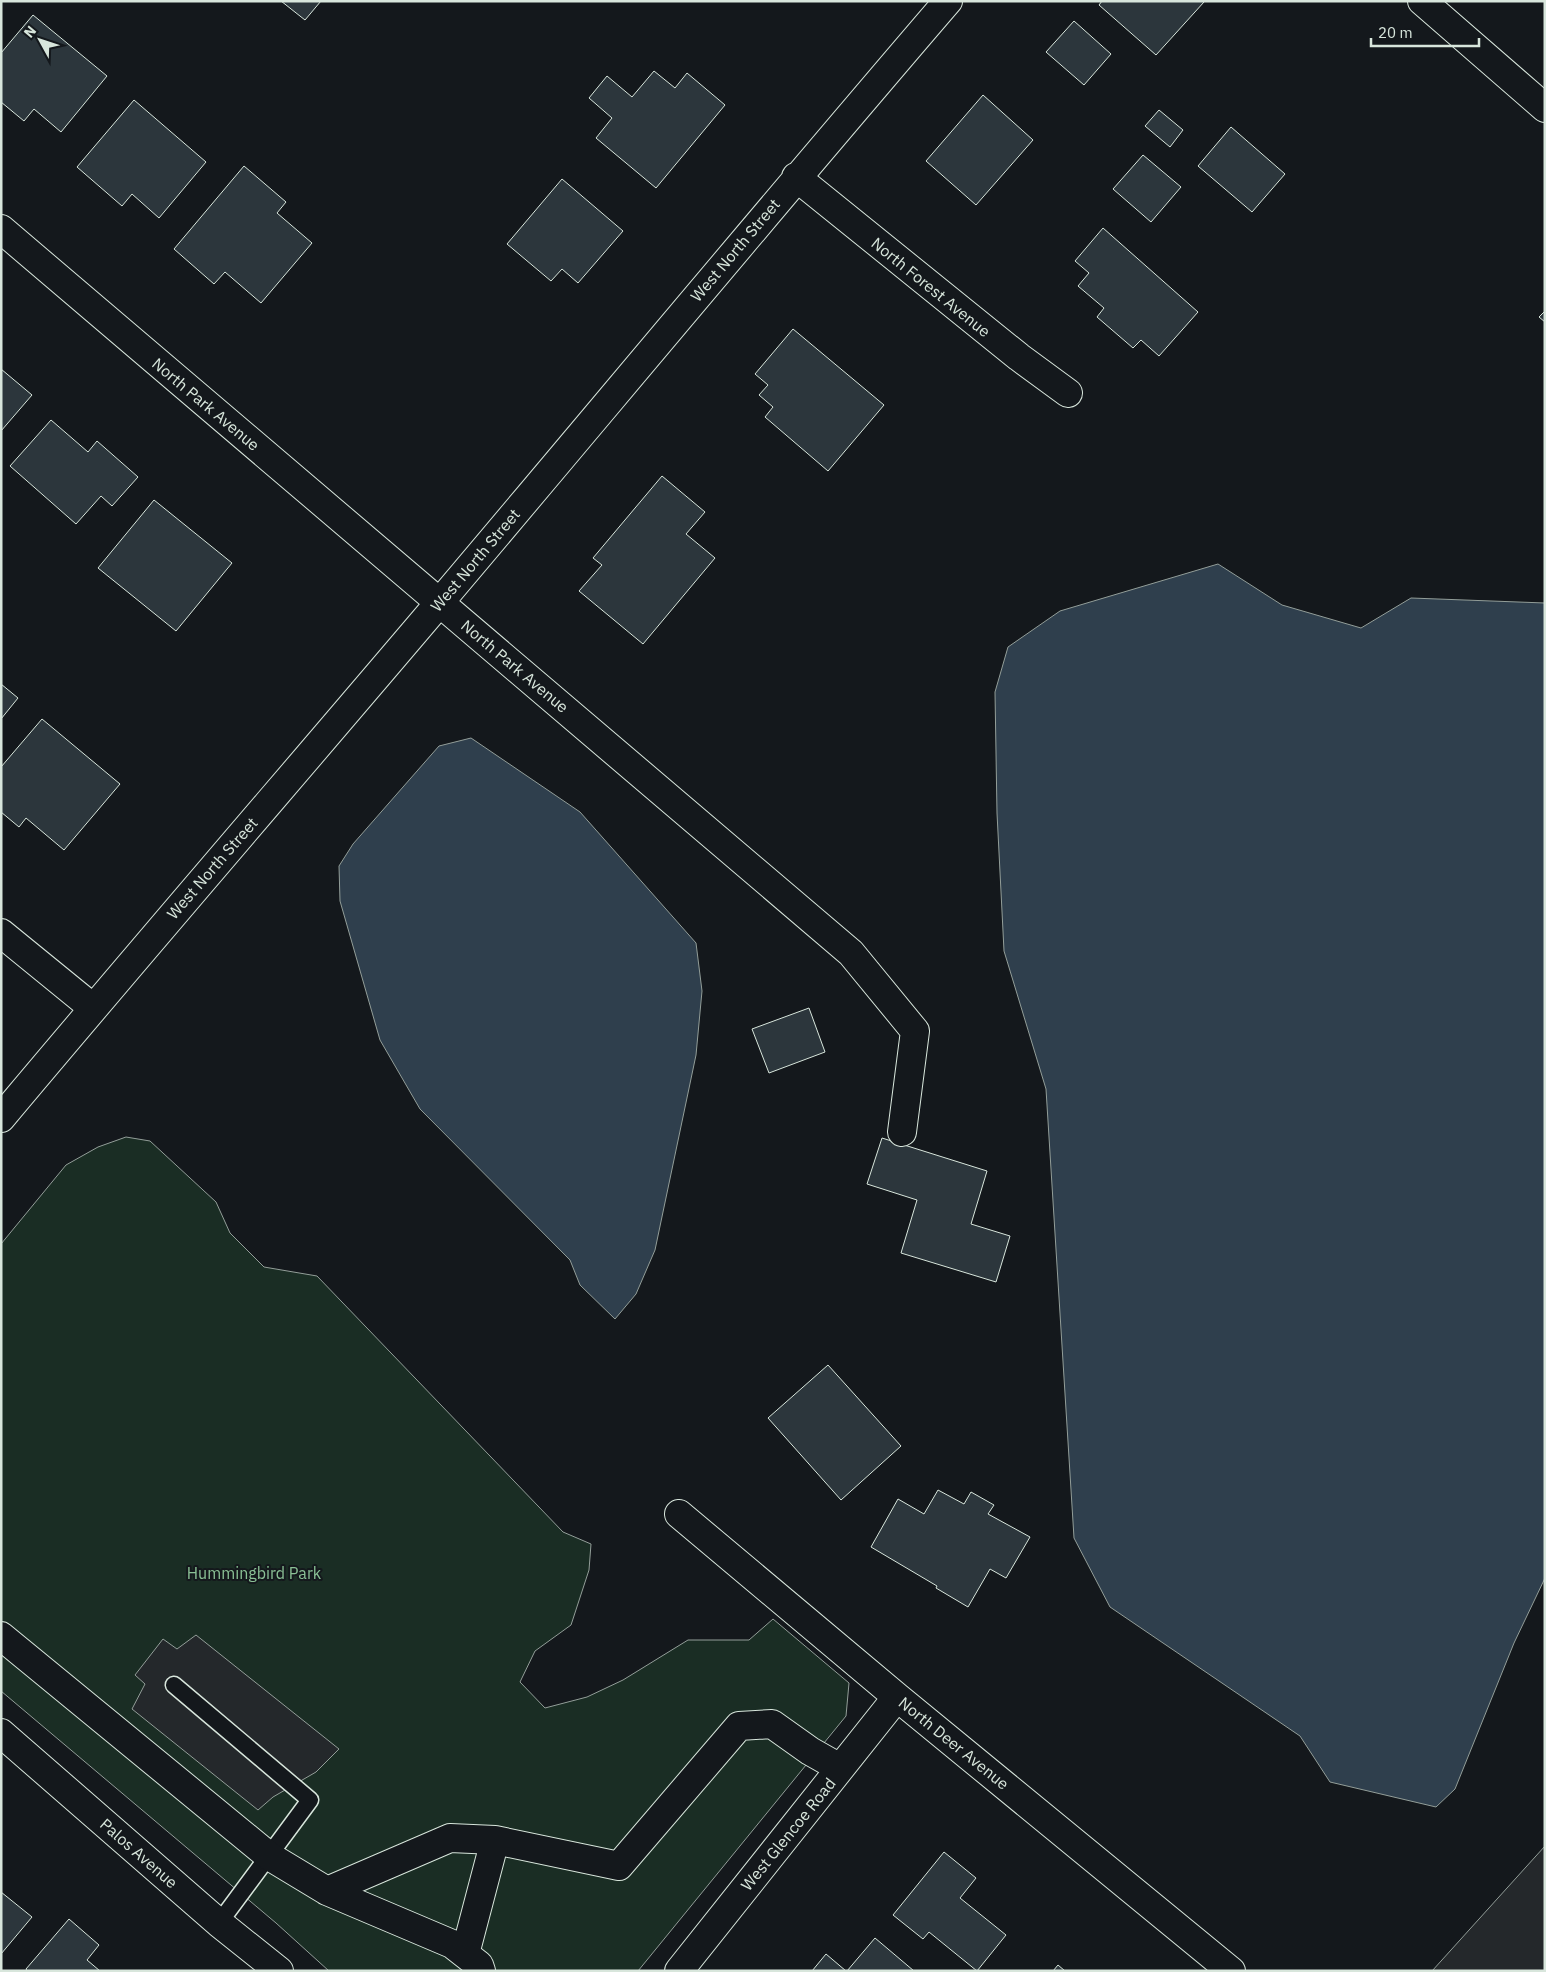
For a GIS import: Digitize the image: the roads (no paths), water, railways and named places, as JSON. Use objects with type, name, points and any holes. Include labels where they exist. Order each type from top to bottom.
[{"type":"street","name":"West North Street","points":[[1,1118],[440,602],[796,177],[948,1]]},
{"type":"street","points":[[1422,1],[1545,108]]},
{"type":"street","name":"North Forest Avenue","points":[[796,177],[1019,358],[1068,393]]},
{"type":"street","name":"North Park Avenue","points":[[1,229],[852,953],[914,1031],[902,1132]]},
{"type":"street","points":[[1,933],[93,1008]]},
{"type":"street","name":"North Deer Avenue","points":[[678,1514],[897,1697],[1231,1971]]},
{"type":"street","points":[[1,1636],[269,1856],[326,1891],[452,1944],[473,1962],[496,1840]]},
{"type":"street","name":"West Glencoe Road","points":[[679,1971],[897,1697]]},
{"type":"street","points":[[326,1891],[450,1838],[496,1840],[619,1866],[739,1726],[772,1724],[810,1751],[840,1768]]},
{"type":"street","name":"Palos Avenue","points":[[1,1733],[219,1923],[279,1971]]},
{"type":"lane","points":[[174,1685],[310,1800],[219,1923]]},
{"type":"water","points":[[1218,564],[1282,605],[1361,628],[1411,598],[1545,603],[1545,1578],[1514,1643],[1455,1789],[1436,1807],[1330,1782],[1300,1736],[1110,1607],[1074,1538],[1046,1089],[1004,951],[997,813],[995,692],[1008,647],[1060,611]]},
{"type":"water","points":[[471,738],[580,812],[696,943],[702,991],[696,1055],[655,1250],[636,1294],[615,1319],[580,1285],[570,1260],[420,1109],[380,1040],[340,901],[339,866],[353,844],[439,746]]},
{"type":"park label","name":"Hummingbird Park","points":[[254,1573]]}]
